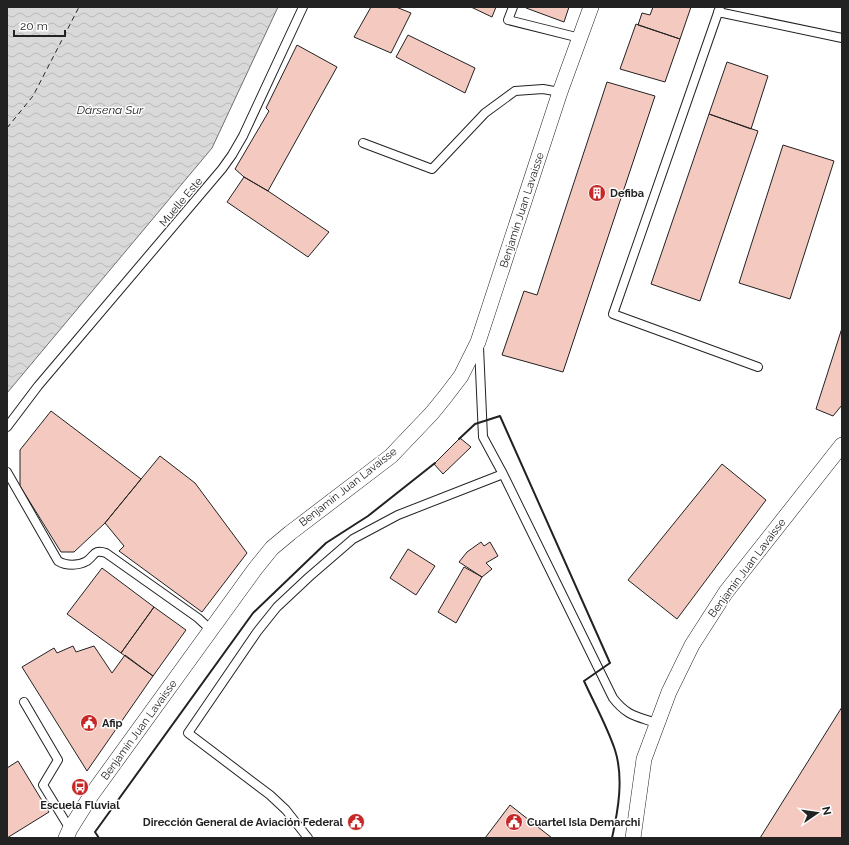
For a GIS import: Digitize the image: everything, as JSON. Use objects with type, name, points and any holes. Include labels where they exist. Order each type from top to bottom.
[{"type":"street","name":"Benjamín Juan Lavaisse","points":[[68,833],[92,794],[272,548],[305,520],[391,456],[432,413],[461,376],[478,342],[560,92],[591,7]]},
{"type":"street","name":"Benjamín Juan Lavaisse","points":[[633,838],[644,759],[668,692],[692,645],[726,592],[842,445]]},
{"type":"lane","name":"Muelle Este","points":[[7,427],[38,386],[222,169],[232,155],[243,136],[303,7]]},
{"type":"lane","points":[[513,7],[508,20],[580,38]]},
{"type":"lane","points":[[758,367],[613,314],[719,9],[842,38]]},
{"type":"lane","points":[[363,143],[432,169],[485,113],[515,91],[543,89],[560,92]]},
{"type":"lane","points":[[478,342],[484,437],[613,698],[622,709],[632,715],[656,723]]},
{"type":"lane","points":[[7,472],[58,560],[63,564],[68,565],[82,563],[87,561],[95,552],[100,551],[106,553],[198,618],[211,630]]},
{"type":"lane","points":[[308,838],[286,810],[270,795],[188,733],[257,632],[277,607],[308,577],[348,544],[398,515],[503,474]]},
{"type":"lane","points":[[24,702],[58,760],[43,785],[68,833]]},
{"type":"water","name":"Dársena Sur","points":[[7,7],[278,7],[212,148],[7,393]]},
{"type":"building","points":[[371,7],[396,7],[411,13],[391,53],[354,37]]},
{"type":"building","points":[[471,7],[496,7],[492,17]]},
{"type":"building","points":[[569,7],[564,22],[526,8]]},
{"type":"building","points":[[653,7],[691,7],[680,39],[638,25],[642,13],[650,15]]},
{"type":"building","points":[[636,24],[680,39],[665,82],[620,69]]},
{"type":"building","points":[[408,35],[475,68],[465,93],[396,57]]},
{"type":"building","points":[[297,45],[337,67],[268,191],[244,177],[235,169],[269,111],[266,108]]},
{"type":"building","points":[[727,62],[768,76],[751,129],[709,114]]},
{"type":"building","name":"Defiba","points":[[607,82],[655,96],[563,372],[502,355],[524,291],[537,295]]},
{"type":"building","points":[[709,114],[758,131],[700,301],[651,284]]},
{"type":"building","points":[[783,145],[834,161],[790,299],[739,283]]},
{"type":"building","points":[[244,177],[268,191],[329,232],[308,257],[227,202]]},
{"type":"building","points":[[842,328],[842,405],[833,416],[816,409]]},
{"type":"building","points":[[51,411],[141,479],[105,523],[74,552],[61,552],[20,486],[20,450]]},
{"type":"building","points":[[460,438],[471,447],[443,474],[434,464]]},
{"type":"building","points":[[160,456],[195,483],[247,553],[202,612],[119,551],[124,546],[105,523]]},
{"type":"building","points":[[722,464],[766,500],[677,619],[628,580]]},
{"type":"building","points":[[481,542],[484,546],[490,542],[498,556],[486,563],[492,569],[482,577],[459,562],[467,552]]},
{"type":"building","points":[[408,549],[435,566],[416,595],[390,578]]},
{"type":"building","points":[[464,567],[482,577],[456,623],[438,612]]},
{"type":"building","points":[[102,568],[154,607],[121,653],[67,614]]},
{"type":"building","points":[[154,607],[186,630],[153,676],[121,653]]},
{"type":"building","name":"Afip","points":[[73,646],[76,652],[94,646],[112,673],[125,655],[153,676],[87,771],[22,667],[54,648],[57,653]]},
{"type":"building","points":[[842,707],[842,838],[760,838]]},
{"type":"building","points":[[18,761],[49,812],[7,838],[7,768]]},
{"type":"building","name":"Cuartel Isla Demarchi","points":[[510,805],[552,838],[485,838]]},
{"type":"ferry route","points":[[7,128],[33,96],[79,7]]},
{"type":"wall","points":[[459,439],[475,424],[500,416],[610,663],[584,681],[608,732],[618,761],[620,783],[612,838]]},
{"type":"wall","points":[[99,838],[95,832],[253,613],[326,543],[368,516],[435,463]]},
{"type":"place","name":"Defiba","points":[[597,193]]},
{"type":"place","name":"Afip","points":[[89,723]]},
{"type":"place","name":"Escuela Fluvial","points":[[80,787]]},
{"type":"place","name":"Dirección General de Aviación Federal","points":[[356,822]]},
{"type":"place","name":"Cuartel Isla Demarchi","points":[[514,822]]}]
